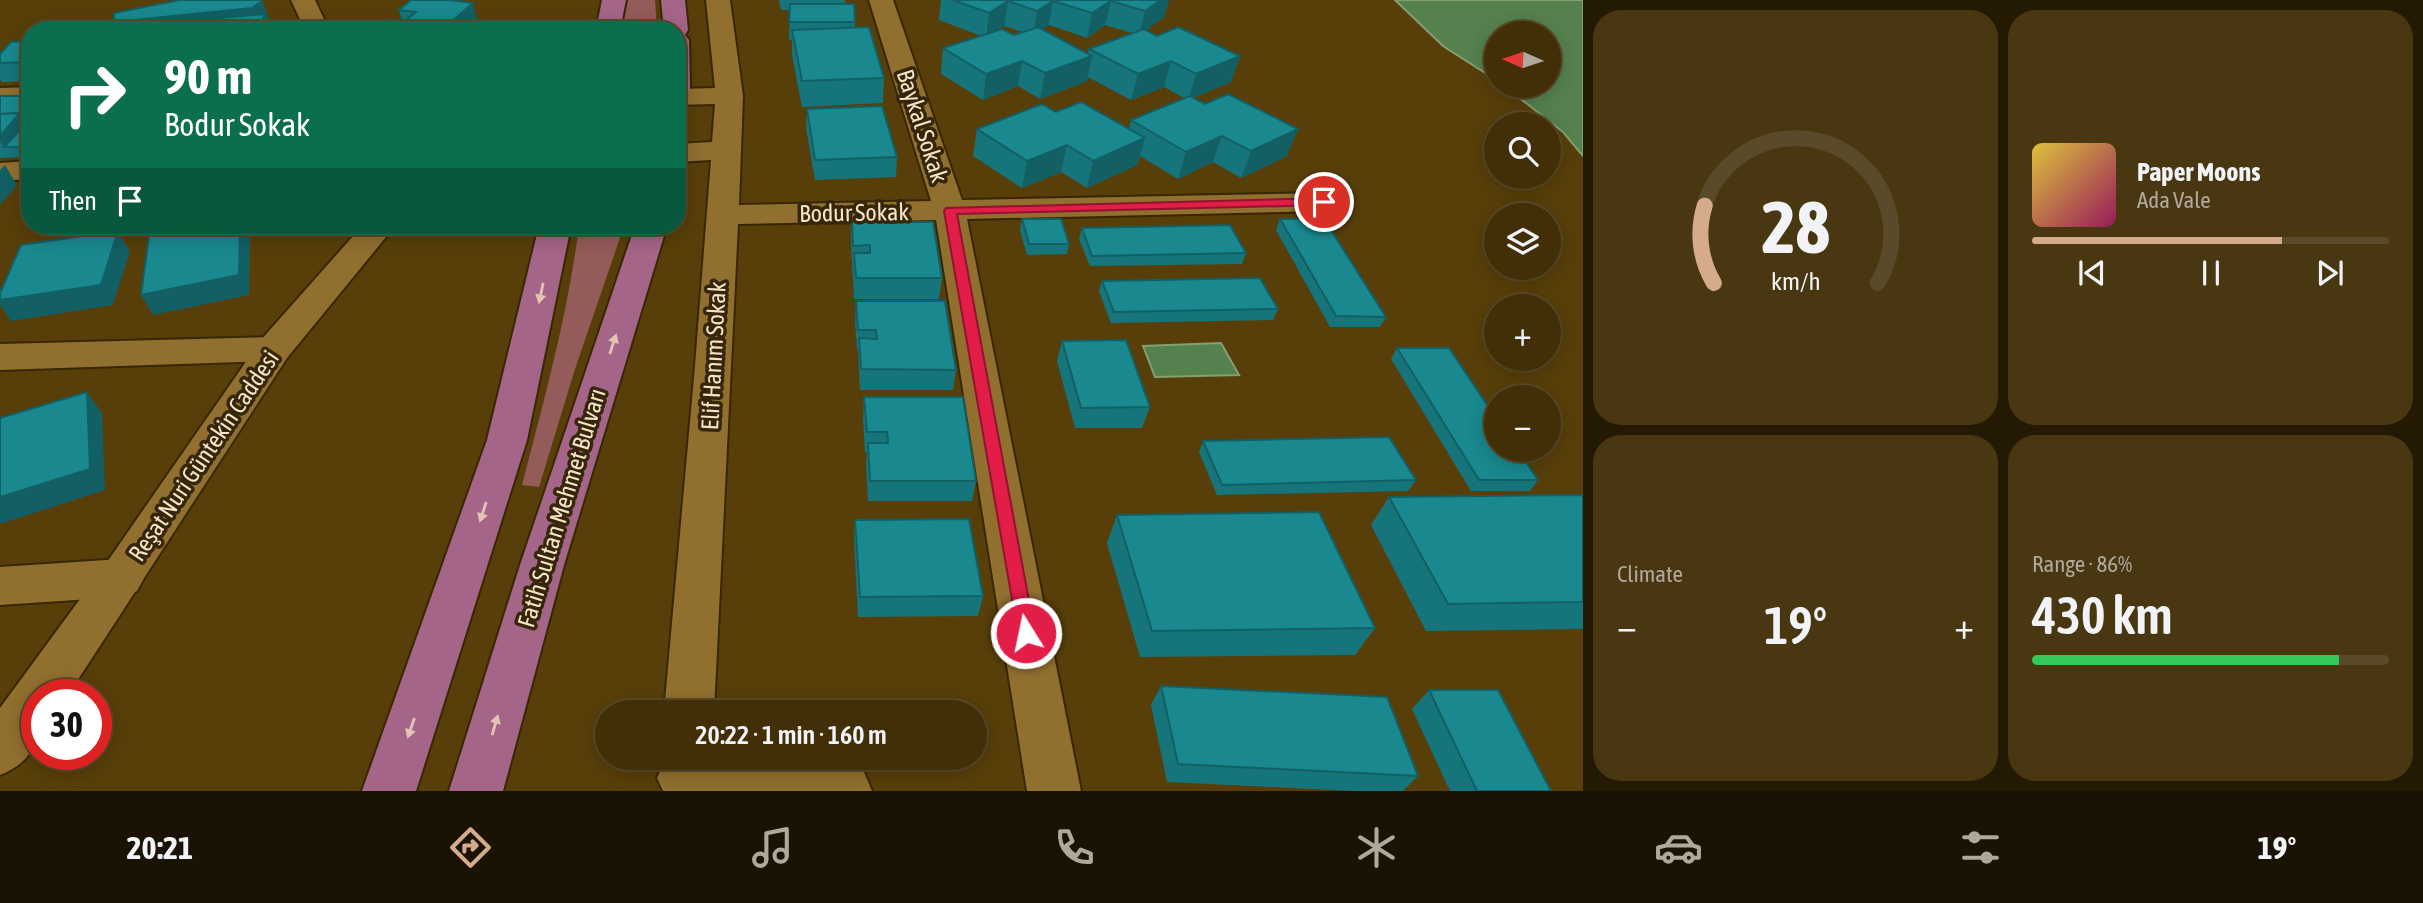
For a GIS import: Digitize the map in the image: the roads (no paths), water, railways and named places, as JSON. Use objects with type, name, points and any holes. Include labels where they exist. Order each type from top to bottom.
[{"type":"main road","points":[[610,21],[614,0]]},
{"type":"main road","points":[[673,0],[675,21]]},
{"type":"main road","points":[[389,791],[507,440],[553,235]]},
{"type":"main road","name":"Fatih Sultan Mehmet Bulvarı","points":[[476,791],[542,565],[648,235]]},
{"type":"street","points":[[303,0],[313,21]]},
{"type":"street","name":"Elif Hanım Sokak","points":[[690,700],[715,366],[729,96],[718,0]]},
{"type":"street","name":"Baykal Sokak","points":[[881,0],[950,211],[1054,791]]},
{"type":"street","points":[[0,96],[21,95]]},
{"type":"street","points":[[686,97],[729,96]]},
{"type":"street","points":[[686,152],[725,150]]},
{"type":"street","points":[[0,172],[21,171]]},
{"type":"street","name":"Bodur Sokak","points":[[721,215],[1324,202]]},
{"type":"street","name":"Reşat Nuri Güntekin Caddesi","points":[[50,679],[274,349],[371,235]]},
{"type":"street","points":[[0,357],[274,349]]},
{"type":"street","points":[[0,586],[121,578]]},
{"type":"street","name":"Reşat Nuri Güntekin Caddesi","points":[[0,750],[21,720]]},
{"type":"street","points":[[684,776],[845,791]]}]
